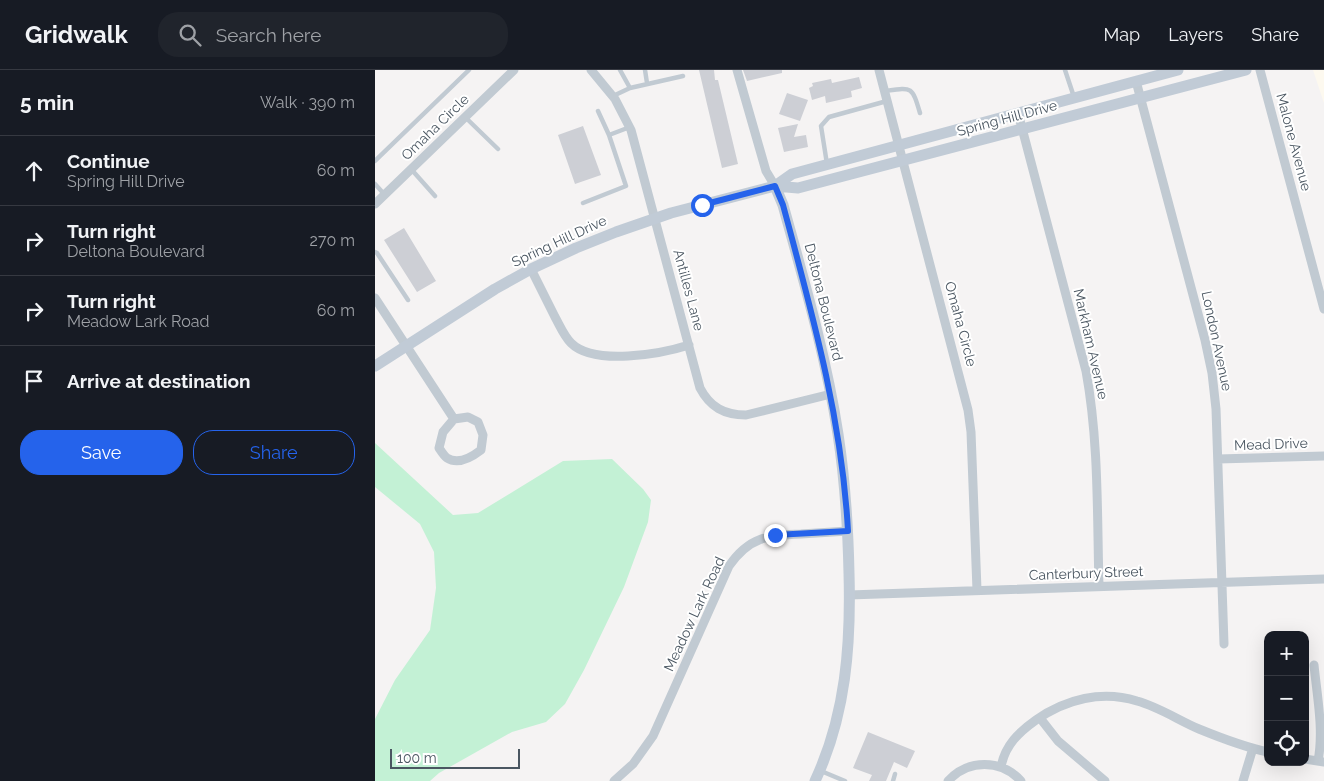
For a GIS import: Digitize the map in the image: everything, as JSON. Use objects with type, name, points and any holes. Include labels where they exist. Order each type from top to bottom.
[{"type":"main road","name":"Spring Hill Drive","points":[[775,186],[792,174],[1178,70]]},
{"type":"main road","name":"Spring Hill Drive","points":[[375,366],[487,293],[531,269],[600,238],[655,218],[775,186],[798,188],[1246,70]]},
{"type":"main road","name":"Deltona Boulevard","points":[[775,186],[783,205],[821,346],[831,394],[843,473],[848,531],[850,628],[844,688],[837,718],[817,776]]},
{"type":"street","name":"Omaha Circle","points":[[375,204],[514,70]]},
{"type":"street","name":"Antilles Lane","points":[[591,70],[613,96],[630,127],[700,388],[705,396],[711,404],[725,413],[746,415],[831,394]]},
{"type":"street","points":[[737,70],[766,171],[775,186]]},
{"type":"street","name":"Omaha Circle","points":[[879,70],[968,410],[971,432],[977,590]]},
{"type":"street","name":"Malone Avenue","points":[[1260,70],[1324,309]]},
{"type":"street","name":"London Avenue","points":[[1136,81],[1205,340],[1212,373],[1216,409],[1225,644]]},
{"type":"street","name":"Markham Avenue","points":[[1018,113],[1086,371],[1091,398],[1094,426],[1099,586]]},
{"type":"street","points":[[531,269],[565,335],[578,349],[596,354],[628,356],[669,351],[689,344]]},
{"type":"street","points":[[376,300],[455,418]]},
{"type":"street","points":[[468,417],[478,422],[483,435],[481,450],[470,458],[458,461],[447,458],[439,448],[443,432],[455,418],[468,417]]},
{"type":"street","name":"Mead Drive","points":[[1218,459],[1324,456]]},
{"type":"street","name":"Meadow Lark Road","points":[[614,781],[633,764],[653,736],[729,566],[737,556],[746,547],[765,537],[848,531]]},
{"type":"street","name":"Canterbury Street","points":[[849,594],[1324,579]]},
{"type":"street","points":[[1314,664],[1319,710],[1321,762]]},
{"type":"street","points":[[1001,767],[1007,748],[1022,730],[1055,708],[1071,701],[1088,697],[1121,697],[1137,700],[1199,728],[1264,751]]},
{"type":"street","points":[[1039,718],[1057,741],[1105,781]]},
{"type":"street","points":[[1243,781],[1253,748]]},
{"type":"street","points":[[948,781],[958,772],[975,764],[1001,767],[1011,772],[1021,781]]},
{"type":"lane","points":[[375,161],[469,70]]},
{"type":"lane","points":[[620,70],[630,88]]},
{"type":"lane","points":[[645,70],[647,83]]},
{"type":"lane","points":[[1065,70],[1074,98]]},
{"type":"lane","points":[[613,96],[647,83],[683,76]]},
{"type":"lane","points":[[885,91],[904,88],[910,91],[915,96],[920,113]]},
{"type":"lane","points":[[828,165],[821,126],[829,117],[887,101]]},
{"type":"lane","points":[[583,203],[626,186],[609,135],[598,111]]},
{"type":"lane","points":[[465,117],[498,149]]},
{"type":"lane","points":[[609,135],[630,127]]},
{"type":"lane","points":[[411,169],[435,196]]},
{"type":"lane","points":[[375,184],[384,195]]},
{"type":"lane","points":[[375,252],[408,300]]},
{"type":"lane","points":[[893,781],[895,774]]},
{"type":"lane","points":[[817,776],[845,781]]},
{"type":"shaded area","points":[[1313,70],[1324,70],[1324,103]]},
{"type":"green space","points":[[375,443],[453,515],[478,513],[563,461],[612,459],[643,489],[651,500],[648,522],[624,587],[584,670],[565,704],[546,722],[512,732],[439,773],[430,781],[375,781],[375,719],[395,680],[430,630],[436,588],[434,552],[420,524],[375,487]]},
{"type":"building","points":[[699,70],[714,70],[715,80],[718,80],[738,164],[722,168]]},
{"type":"building","points":[[743,70],[782,70],[782,73],[747,81]]},
{"type":"building","points":[[859,77],[862,88],[851,91],[852,97],[826,103],[825,96],[812,100],[809,88],[813,86],[812,83],[831,79],[832,83]]},
{"type":"building","points":[[787,93],[808,100],[800,121],[779,114]]},
{"type":"building","points":[[798,124],[794,137],[806,135],[808,147],[784,152],[778,128]]},
{"type":"building","points":[[583,126],[601,175],[575,184],[558,135]]},
{"type":"building","points":[[404,228],[436,281],[417,292],[384,240]]},
{"type":"building","points":[[868,732],[915,751],[907,768],[894,762],[886,781],[869,781],[872,775],[853,768]]},
{"type":"route","points":[[702,205],[775,186],[783,205],[821,346],[838,433],[848,531],[775,535]]}]
